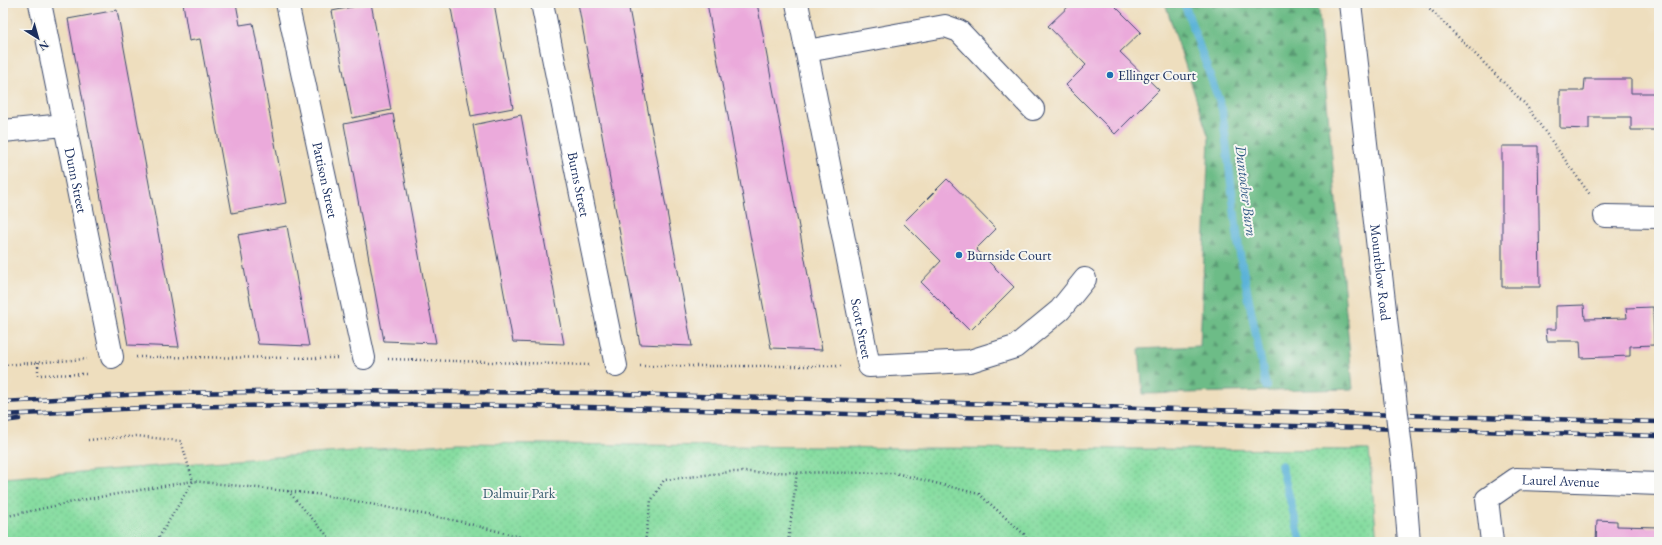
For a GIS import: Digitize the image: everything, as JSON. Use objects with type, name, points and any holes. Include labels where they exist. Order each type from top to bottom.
[{"type":"street","name":"Dunn Street","points":[[40,3],[112,357]]},
{"type":"street","name":"Pattison Street","points":[[287,3],[364,358]]},
{"type":"street","name":"Burns Street","points":[[542,3],[616,366]]},
{"type":"street","name":"Scott Street","points":[[797,3],[869,366],[970,361],[1015,347],[1060,310],[1085,279]]},
{"type":"street","name":"Mountblow Road","points":[[1350,3],[1403,465],[1409,542]]},
{"type":"street","points":[[807,51],[945,26],[959,31],[1033,109]]},
{"type":"street","points":[[3,131],[64,125]]},
{"type":"street","points":[[1605,216],[1659,217]]},
{"type":"street","name":"Laurel Avenue","points":[[1492,542],[1487,499],[1516,479],[1659,484]]},
{"type":"path","points":[[1424,3],[1525,104],[1605,216]]},
{"type":"path","points":[[3,365],[112,357],[364,358],[616,366],[869,366]]},
{"type":"path","points":[[38,362],[38,375],[86,374]]},
{"type":"path","points":[[88,440],[136,436],[181,442],[194,481]]},
{"type":"path","points":[[645,542],[651,500],[664,480],[730,472],[895,473],[978,494],[1024,534],[1028,542]]},
{"type":"path","points":[[788,542],[797,473]]},
{"type":"path","points":[[156,542],[194,481]]},
{"type":"path","points":[[3,517],[82,500],[194,481],[324,495],[450,520],[540,542]]},
{"type":"path","points":[[288,491],[333,542]]},
{"type":"green space","points":[[1165,3],[1318,3],[1353,389],[1143,394],[1139,349],[1200,346],[1209,138]]},
{"type":"green space","name":"Dalmuir Park","points":[[457,443],[908,448],[1369,450],[1377,542],[3,542],[3,478]]},
{"type":"building","points":[[183,3],[236,3],[240,25],[253,23],[286,203],[232,213],[200,39],[189,41]]},
{"type":"building","points":[[371,3],[391,110],[352,118],[332,11]]},
{"type":"building","points":[[450,3],[494,3],[513,108],[471,116]]},
{"type":"building","points":[[578,3],[628,3],[692,346],[640,344]]},
{"type":"building","points":[[707,3],[757,3],[822,350],[771,348]]},
{"type":"building","name":"Ellinger Court","points":[[1072,3],[1112,3],[1141,32],[1120,52],[1159,90],[1115,134],[1066,85],[1086,65],[1048,26]]},
{"type":"building","points":[[117,10],[179,347],[128,345],[68,19]]},
{"type":"building","points":[[1585,79],[1631,79],[1631,93],[1659,93],[1658,130],[1631,130],[1631,117],[1589,117],[1589,129],[1560,128],[1560,91],[1584,91]]},
{"type":"building","points":[[393,114],[436,343],[384,341],[344,124]]},
{"type":"building","points":[[521,115],[564,344],[513,342],[473,125]]},
{"type":"building","points":[[1502,146],[1538,146],[1540,287],[1502,287]]},
{"type":"building","name":"Burnside Court","points":[[947,179],[996,229],[976,249],[1014,287],[970,331],[921,282],[941,261],[903,223]]},
{"type":"building","points":[[287,226],[309,346],[258,344],[238,235]]},
{"type":"building","points":[[1584,305],[1585,319],[1627,318],[1626,308],[1653,307],[1654,345],[1630,346],[1630,356],[1581,358],[1580,341],[1547,341],[1546,329],[1556,329],[1556,306]]},
{"type":"building","points":[[1597,520],[1617,521],[1617,526],[1659,527],[1659,542],[1596,542]]},
{"type":"waterway","name":"Duntocher Burn","points":[[1184,3],[1222,109],[1239,249],[1266,386]]},
{"type":"waterway","name":"Duntocher Burn","points":[[1281,465],[1301,542]]},
{"type":"railway","points":[[3,402],[162,393],[342,391],[589,393],[1659,422]]},
{"type":"railway","points":[[3,415],[162,407],[371,404],[589,407],[1659,436]]},
{"type":"railway","points":[[3,421],[19,419]]},
{"type":"place","name":"Ellinger Court","points":[[1110,75]]},
{"type":"place","name":"Burnside Court","points":[[959,255]]}]
